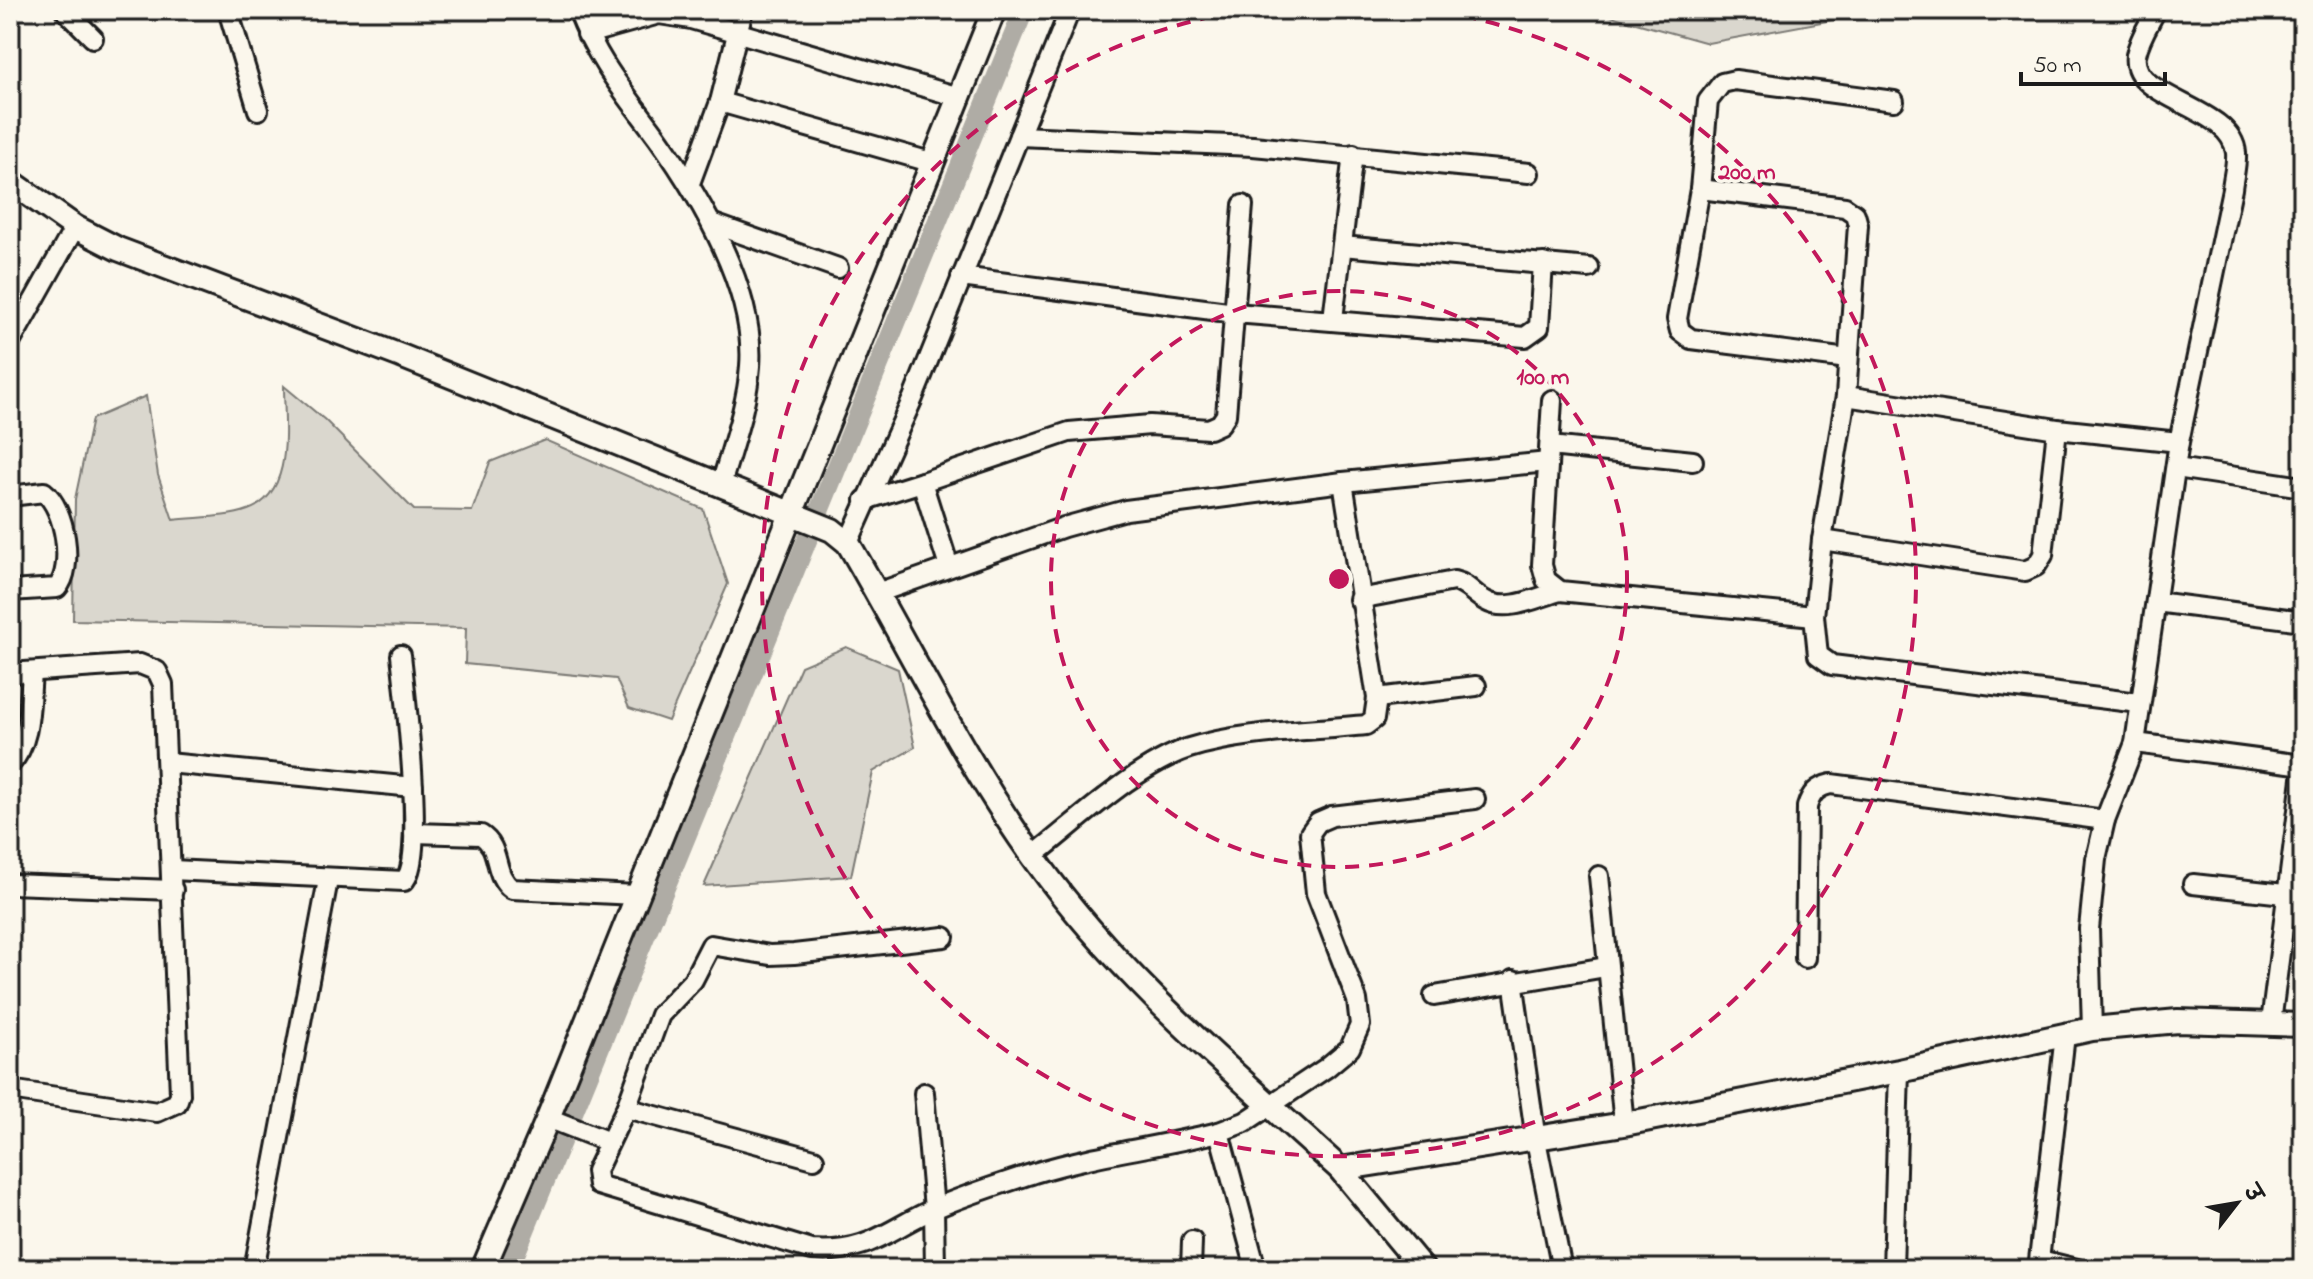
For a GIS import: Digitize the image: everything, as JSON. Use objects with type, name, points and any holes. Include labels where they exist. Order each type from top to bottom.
[{"type":"street","points":[[65,10],[93,38]]},
{"type":"street","points":[[228,10],[258,110]]},
{"type":"street","points":[[578,10],[587,34],[614,83],[690,183],[714,224],[749,330],[750,365],[721,485]]},
{"type":"street","points":[[690,183],[720,102],[740,33],[743,10]]},
{"type":"street","points":[[483,1269],[555,1121],[636,895],[798,515],[994,10]]},
{"type":"street","points":[[840,537],[865,500],[913,398],[1070,10]]},
{"type":"street","points":[[2092,1029],[2089,929],[2096,859],[2105,820],[2135,743],[2179,442],[2232,189],[2236,152],[2229,132],[2150,84],[2139,73],[2136,58],[2156,10]]},
{"type":"street","points":[[587,34],[659,14],[691,19],[959,97]]},
{"type":"street","points":[[1848,359],[1691,339],[1680,331],[1677,319],[1700,189],[1708,101],[1722,83],[1735,80],[1894,101]]},
{"type":"street","points":[[720,102],[934,163]]},
{"type":"street","points":[[1019,136],[1353,154],[1529,173]]},
{"type":"street","points":[[1333,319],[1353,154]]},
{"type":"street","points":[[10,181],[75,227],[118,249],[386,350],[798,515],[840,537],[877,593],[980,779],[1033,856],[1109,952],[1340,1169],[1413,1264]]},
{"type":"street","points":[[1700,189],[1845,207],[1855,214],[1858,225],[1846,396],[1822,540],[1814,616],[1818,655],[1832,665],[2139,703]]},
{"type":"street","points":[[865,500],[1069,432],[1150,425],[1209,429],[1220,424],[1226,415],[1243,205]]},
{"type":"street","points":[[714,224],[838,268]]},
{"type":"street","points":[[10,343],[75,227]]},
{"type":"street","points":[[1342,246],[1589,268]]},
{"type":"street","points":[[961,277],[1235,313],[1525,337],[1539,327],[1543,263]]},
{"type":"street","points":[[1846,396],[2057,429],[2179,442]]},
{"type":"street","points":[[1552,400],[1542,565],[1546,580],[1560,591]]},
{"type":"street","points":[[1822,540],[2025,571],[2036,566],[2043,555],[2057,429]]},
{"type":"street","points":[[877,593],[1126,510],[1549,454],[1693,461]]},
{"type":"street","points":[[2176,468],[2303,487]]},
{"type":"street","points":[[922,482],[949,567]]},
{"type":"street","points":[[1033,856],[1161,761],[1188,749],[1219,741],[1366,725],[1374,719],[1377,698],[1343,482]]},
{"type":"street","points":[[10,496],[44,492],[52,499],[59,508],[68,569],[57,588],[10,591]]},
{"type":"street","points":[[1359,599],[1454,581],[1465,583],[1492,605],[1507,606],[1560,591],[1814,616]]},
{"type":"street","points":[[2156,602],[2303,621]]},
{"type":"street","points":[[172,870],[328,880],[404,881],[410,870],[414,833],[401,655]]},
{"type":"street","points":[[10,673],[150,666],[157,671],[163,684],[180,1094],[177,1103],[157,1112],[10,1090]]},
{"type":"street","points":[[10,764],[19,755],[25,740],[32,674]]},
{"type":"street","points":[[1377,698],[1476,686]]},
{"type":"street","points":[[2135,743],[2303,765]]},
{"type":"street","points":[[168,763],[413,787]]},
{"type":"street","points":[[2271,1023],[2295,895],[2303,771]]},
{"type":"street","points":[[1805,958],[1807,807],[1810,795],[1820,786],[1831,784],[2105,820]]},
{"type":"street","points":[[944,937],[782,955],[711,945],[693,980],[660,1015],[626,1108],[595,1178],[604,1189],[812,1250],[841,1252],[871,1242],[934,1209],[1053,1168],[1112,1152],[1219,1132],[1245,1122],[1350,1048],[1360,1025],[1357,1000],[1316,893],[1310,833],[1318,822],[1332,816],[1475,799]]},
{"type":"street","points":[[414,833],[481,835],[489,840],[501,878],[512,889],[636,895]]},
{"type":"street","points":[[1599,876],[1624,1124]]},
{"type":"street","points":[[254,1269],[328,880]]},
{"type":"street","points":[[10,884],[173,890]]},
{"type":"street","points":[[2193,884],[2295,895]]},
{"type":"street","points":[[1434,996],[1513,980],[1606,967]]},
{"type":"street","points":[[1513,980],[1536,1140],[1562,1269]]},
{"type":"street","points":[[1340,1169],[1624,1124],[1899,1071],[2092,1029],[2178,1021],[2303,1025]]},
{"type":"street","points":[[2065,1035],[2039,1264],[2077,1269]]},
{"type":"street","points":[[1893,1269],[1899,1071]]},
{"type":"street","points":[[924,1093],[934,1209],[935,1269]]},
{"type":"street","points":[[626,1108],[814,1159]]},
{"type":"street","points":[[555,1121],[609,1142]]},
{"type":"street","points":[[1219,1132],[1256,1269]]},
{"type":"street","points":[[1191,1269],[1192,1241]]},
{"type":"shaded area","points":[[1589,10],[1865,10],[1865,14],[1708,43]]},
{"type":"shaded area","points":[[284,386],[325,420],[414,510],[472,511],[490,462],[545,440],[703,509],[728,584],[668,721],[629,708],[616,679],[465,664],[466,628],[73,620],[75,499],[92,419],[146,396],[158,475],[173,520],[230,515],[248,510],[263,501],[280,474],[285,438]]},
{"type":"shaded area","points":[[846,647],[898,669],[915,747],[873,772],[851,876],[704,886],[801,666]]},
{"type":"waterway","points":[[509,1269],[1024,10]]}]
